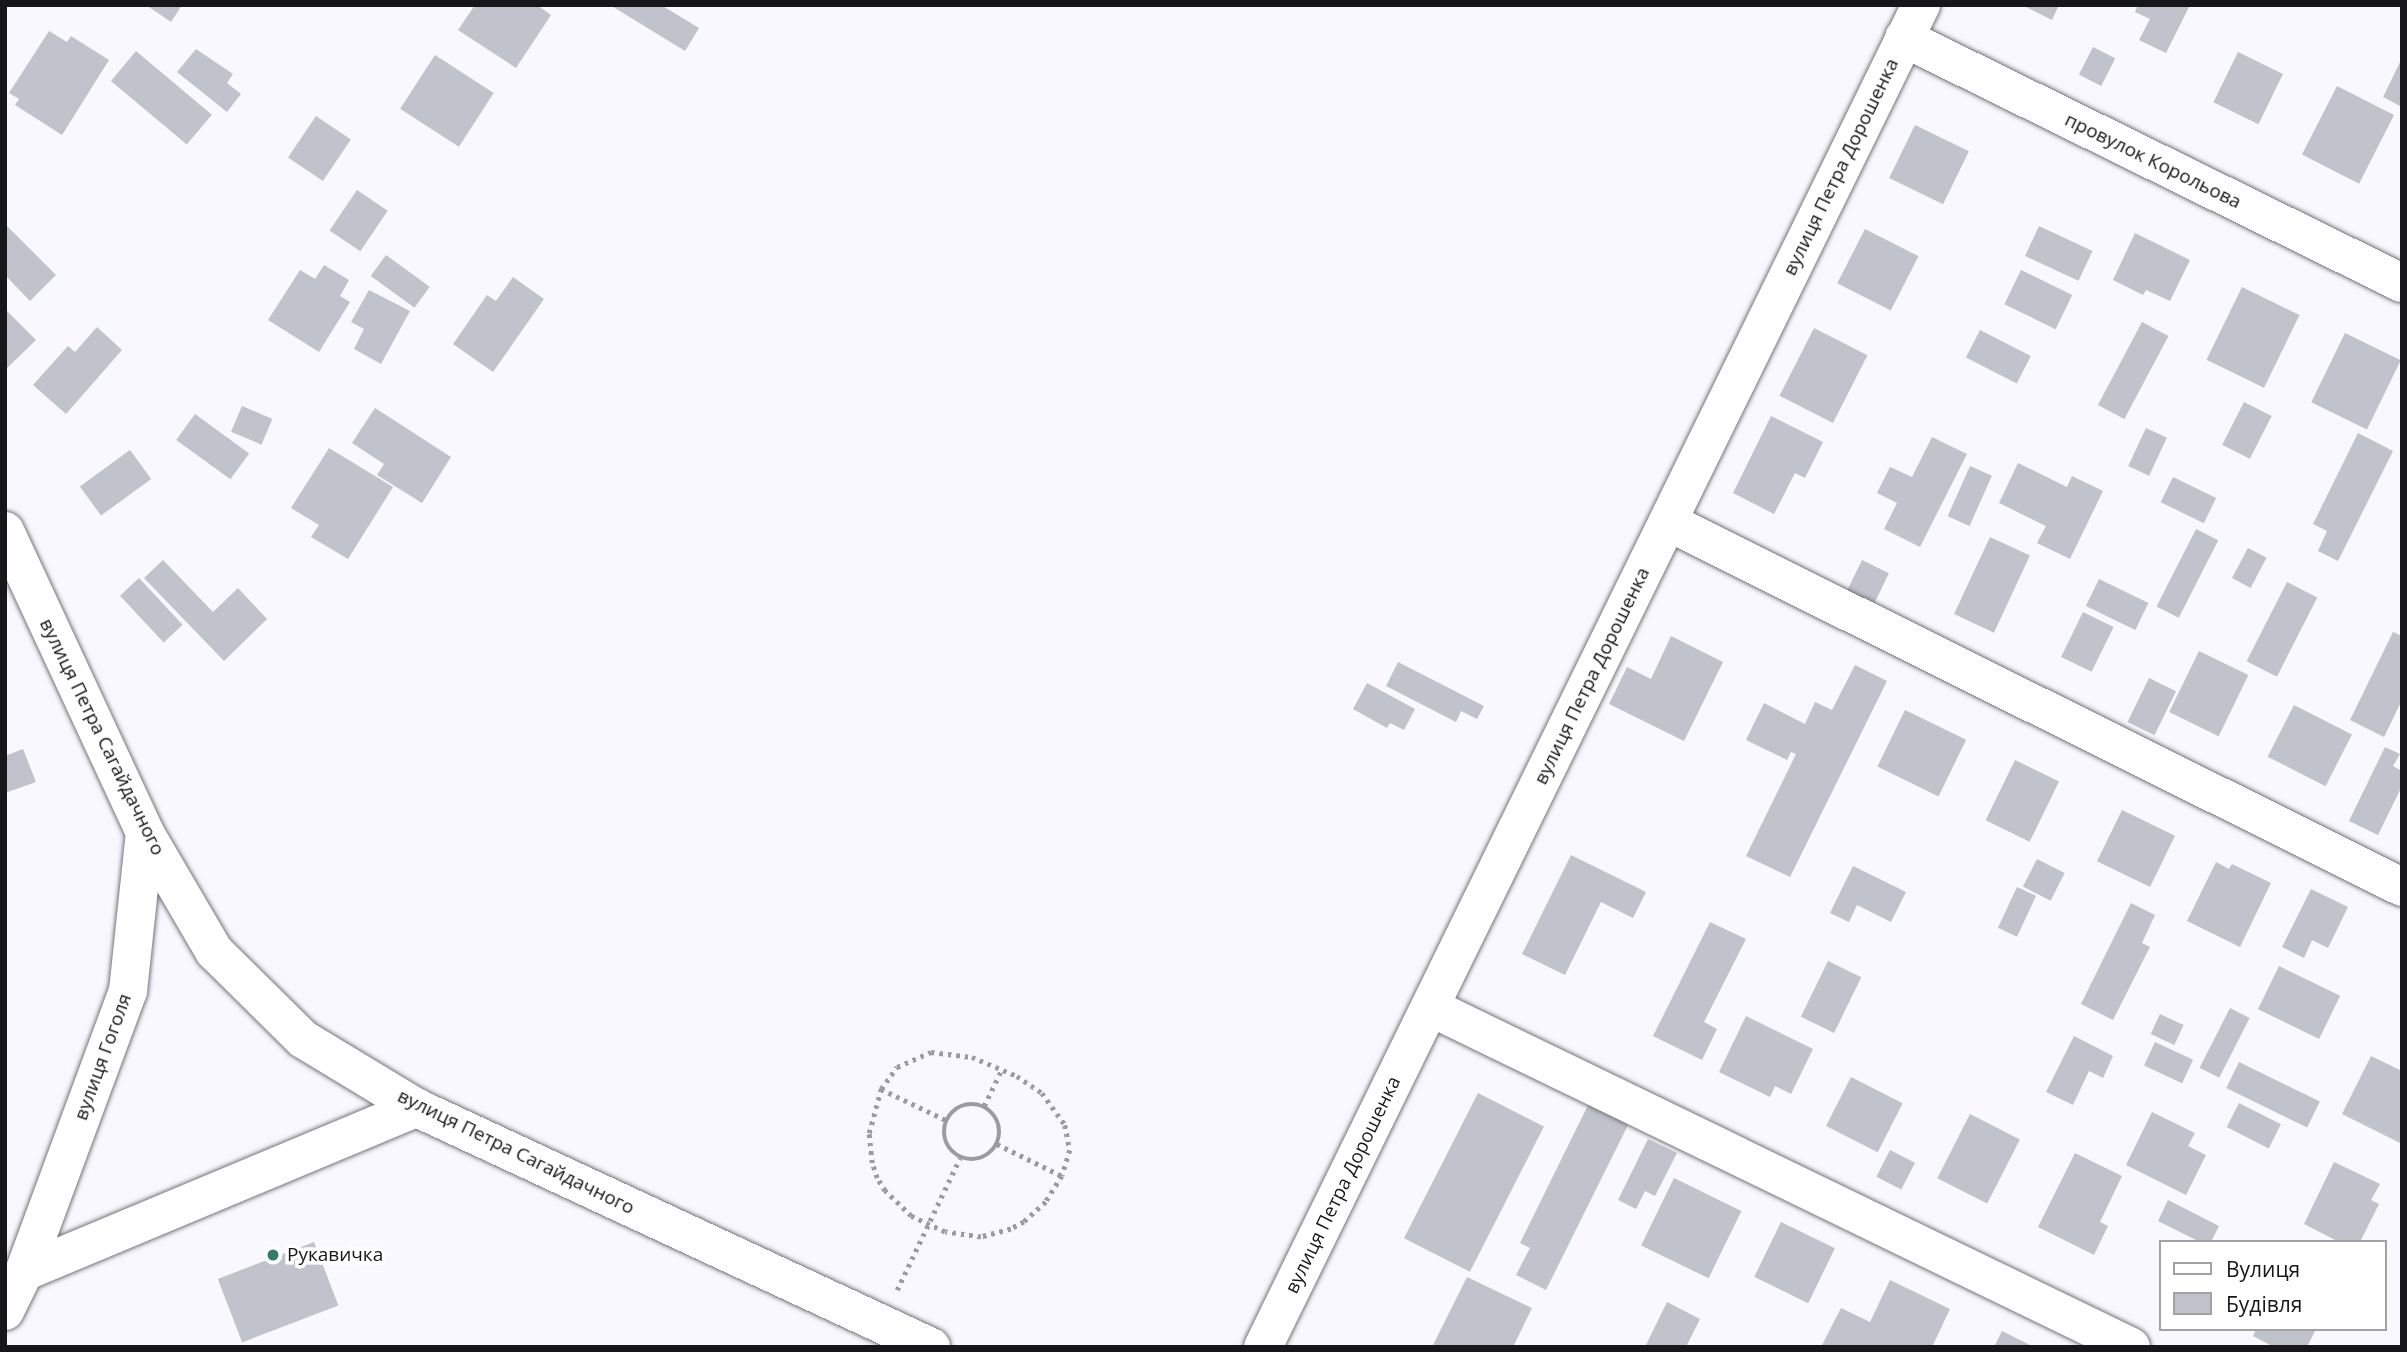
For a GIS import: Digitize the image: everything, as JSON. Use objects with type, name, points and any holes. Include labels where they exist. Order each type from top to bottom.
[{"type":"street","name":"провулок Корольова","points":[[1912,22],[2402,283]]},
{"type":"street","name":"вулиця Петра Дорошенка","points":[[1263,1347],[1912,22]]},
{"type":"street","points":[[1668,522],[2402,887]]},
{"type":"street","name":"вулиця Петра Сагайдачного","points":[[5,531],[145,833],[214,951],[303,1039],[417,1108],[931,1347]]},
{"type":"street","name":"вулиця Гоголя","points":[[5,1311],[24,1272],[128,991],[145,833]]},
{"type":"street","points":[[1430,1007],[2131,1347]]},
{"type":"street","points":[[24,1272],[417,1108]]},
{"type":"path","points":[[931,1052],[965,1055],[1002,1069],[1030,1084],[1059,1114],[1069,1137],[1070,1150],[1062,1175],[1035,1213],[1024,1222],[996,1235],[964,1236],[928,1225],[896,1204],[885,1191],[872,1163],[869,1133],[881,1089],[897,1067],[907,1060],[931,1052]]},
{"type":"path","points":[[984,1106],[1002,1069]]},
{"type":"path","points":[[881,1089],[946,1120]]},
{"type":"path","points":[[962,1105],[984,1106],[999,1123],[997,1144],[981,1159],[960,1158],[945,1142],[946,1120],[962,1105]]},
{"type":"path","points":[[997,1144],[1062,1175]]},
{"type":"path","points":[[881,1323],[960,1158]]},
{"type":"building","points":[[146,5],[182,5],[171,22]]},
{"type":"building","points":[[475,5],[537,5],[551,15],[516,68],[458,30]]},
{"type":"building","points":[[610,5],[661,5],[699,28],[685,51]]},
{"type":"building","points":[[2022,5],[2059,5],[2052,20]]},
{"type":"building","points":[[2138,5],[2190,5],[2166,53],[2139,40],[2150,19],[2135,12]]},
{"type":"building","points":[[49,31],[67,42],[71,36],[109,60],[62,135],[15,105],[19,99],[9,93]]},
{"type":"building","points":[[2093,47],[2115,58],[2101,86],[2079,75]]},
{"type":"building","points":[[196,49],[233,74],[227,83],[241,94],[227,112],[177,72]]},
{"type":"building","points":[[136,51],[212,115],[187,145],[111,81]]},
{"type":"building","points":[[2238,52],[2283,74],[2258,124],[2213,102]]},
{"type":"building","points":[[435,55],[494,93],[459,147],[400,109]]},
{"type":"building","points":[[2402,58],[2402,107],[2383,97]]},
{"type":"building","points":[[2337,86],[2394,115],[2359,184],[2302,155]]},
{"type":"building","points":[[316,116],[351,139],[323,181],[288,157]]},
{"type":"building","points":[[1915,125],[1969,151],[1943,204],[1889,178]]},
{"type":"building","points":[[357,190],[388,211],[360,251],[330,231]]},
{"type":"building","points":[[5,224],[56,275],[30,301],[5,275]]},
{"type":"building","points":[[2039,226],[2092,251],[2079,281],[2025,256]]},
{"type":"building","points":[[1865,229],[1918,256],[1891,311],[1837,283]]},
{"type":"building","points":[[2135,233],[2190,260],[2170,301],[2146,290],[2143,295],[2113,280]]},
{"type":"building","points":[[386,255],[430,287],[414,308],[371,276]]},
{"type":"building","points":[[324,265],[349,280],[340,296],[350,302],[319,352],[268,320],[300,270],[315,279]]},
{"type":"building","points":[[2021,270],[2072,295],[2056,329],[2004,304]]},
{"type":"building","points":[[513,277],[544,299],[493,372],[453,344],[487,295],[496,301]]},
{"type":"building","points":[[2242,287],[2300,315],[2264,388],[2206,360]]},
{"type":"building","points":[[369,290],[410,311],[381,364],[354,349],[364,329],[351,322]]},
{"type":"building","points":[[5,309],[36,340],[5,370]]},
{"type":"building","points":[[2142,322],[2168,336],[2124,419],[2098,405]]},
{"type":"building","points":[[97,327],[122,350],[66,414],[33,385],[68,346],[75,352]]},
{"type":"building","points":[[1814,328],[1867,355],[1833,423],[1779,396]]},
{"type":"building","points":[[1980,330],[2031,356],[2017,383],[1966,358]]},
{"type":"building","points":[[2345,333],[2401,360],[2367,429],[2311,402]]},
{"type":"building","points":[[2244,402],[2272,416],[2250,459],[2222,445]]},
{"type":"building","points":[[242,406],[272,419],[261,445],[231,432]]},
{"type":"building","points":[[375,408],[451,457],[422,503],[377,475],[384,464],[352,443]]},
{"type":"building","points":[[195,414],[249,453],[230,479],[176,440]]},
{"type":"building","points":[[1771,416],[1823,442],[1805,478],[1795,473],[1774,514],[1733,493]]},
{"type":"building","points":[[2146,428],[2167,438],[2149,476],[2128,466]]},
{"type":"building","points":[[2358,433],[2393,451],[2338,561],[2318,551],[2327,531],[2313,524]]},
{"type":"building","points":[[1932,437],[1967,454],[1920,547],[1884,529],[1897,503],[1877,493],[1890,467],[1912,477]]},
{"type":"building","points":[[329,448],[393,487],[348,559],[311,537],[319,525],[291,508]]},
{"type":"building","points":[[130,450],[151,479],[101,516],[80,486]]},
{"type":"building","points":[[2018,463],[2067,487],[2072,476],[2103,491],[2070,559],[2037,543],[2046,526],[1999,503]]},
{"type":"building","points":[[1970,466],[1992,476],[1970,526],[1948,516]]},
{"type":"building","points":[[2173,477],[2216,498],[2204,523],[2161,502]]},
{"type":"building","points":[[2196,529],[2218,540],[2179,618],[2157,607]]},
{"type":"building","points":[[1990,537],[2030,556],[1994,633],[1954,614]]},
{"type":"building","points":[[2248,548],[2267,558],[2251,588],[2232,578]]},
{"type":"building","points":[[163,560],[213,612],[238,588],[267,619],[224,661],[144,578]]},
{"type":"building","points":[[1862,560],[1889,573],[1873,606],[1846,593]]},
{"type":"building","points":[[139,578],[183,625],[164,643],[120,596]]},
{"type":"building","points":[[2099,579],[2148,603],[2135,630],[2086,606]]},
{"type":"building","points":[[2287,582],[2317,597],[2277,677],[2247,661]]},
{"type":"building","points":[[2083,612],[2114,627],[2092,672],[2061,657]]},
{"type":"building","points":[[2393,632],[2402,636],[2402,700],[2384,737],[2350,720]]},
{"type":"building","points":[[1671,636],[1723,662],[1684,741],[1609,704],[1627,667],[1651,679]]},
{"type":"building","points":[[2199,651],[2248,675],[2219,736],[2169,712]]},
{"type":"building","points":[[1398,662],[1484,706],[1477,719],[1461,711],[1456,722],[1386,686]]},
{"type":"building","points":[[1855,665],[1887,681],[1790,877],[1746,856],[1796,754],[1791,752],[1787,760],[1746,740],[1764,703],[1805,724],[1815,702],[1832,710]]},
{"type":"building","points":[[2149,678],[2176,691],[2154,735],[2128,722]]},
{"type":"building","points":[[1367,683],[1415,709],[1404,730],[1390,723],[1387,728],[1353,709]]},
{"type":"building","points":[[2294,705],[2352,735],[2326,786],[2268,757]]},
{"type":"building","points":[[1905,710],[1966,740],[1939,796],[1877,767]]},
{"type":"building","points":[[2385,747],[2400,754],[2393,766],[2402,771],[2402,786],[2378,835],[2349,821]]},
{"type":"building","points":[[23,749],[36,782],[5,793],[5,756]]},
{"type":"building","points":[[2015,760],[2059,781],[2030,842],[1986,820]]},
{"type":"building","points":[[2122,810],[2175,836],[2150,887],[2097,861]]},
{"type":"building","points":[[1571,855],[1646,892],[1633,918],[1601,902],[1565,975],[1522,954]]},
{"type":"building","points":[[2037,859],[2065,873],[2051,901],[2023,887]]},
{"type":"building","points":[[2216,862],[2229,869],[2232,864],[2271,883],[2240,947],[2187,921]]},
{"type":"building","points":[[1853,866],[1906,892],[1891,922],[1857,905],[1849,922],[1830,913]]},
{"type":"building","points":[[2017,887],[2036,896],[2017,937],[1998,928]]},
{"type":"building","points":[[2311,889],[2348,907],[2328,948],[2312,940],[2304,958],[2282,947]]},
{"type":"building","points":[[2131,903],[2155,915],[2142,943],[2150,947],[2113,1020],[2081,1004]]},
{"type":"building","points":[[1710,922],[1746,939],[1704,1022],[1717,1029],[1702,1060],[1653,1036]]},
{"type":"building","points":[[1828,961],[1861,977],[1834,1033],[1801,1017]]},
{"type":"building","points":[[2279,966],[2340,996],[2319,1039],[2258,1009]]},
{"type":"building","points":[[2230,1008],[2250,1018],[2219,1078],[2200,1068]]},
{"type":"building","points":[[2160,1014],[2184,1025],[2174,1045],[2151,1034]]},
{"type":"building","points":[[1746,1016],[1813,1049],[1791,1094],[1775,1086],[1770,1097],[1719,1072]]},
{"type":"building","points":[[2074,1036],[2113,1056],[2103,1078],[2089,1071],[2073,1105],[2046,1092]]},
{"type":"building","points":[[2155,1042],[2193,1060],[2182,1083],[2144,1066]]},
{"type":"building","points":[[2371,1056],[2402,1071],[2402,1144],[2342,1114]]},
{"type":"building","points":[[2239,1062],[2320,1101],[2307,1128],[2226,1088]]},
{"type":"building","points":[[1851,1077],[1903,1103],[1878,1152],[1826,1126]]},
{"type":"building","points":[[1478,1093],[1544,1127],[1470,1272],[1404,1238]]},
{"type":"building","points":[[1590,1101],[1630,1121],[1546,1290],[1516,1275],[1530,1248],[1520,1243]]},
{"type":"building","points":[[2239,1103],[2281,1124],[2269,1148],[2227,1127]]},
{"type":"building","points":[[2152,1112],[2195,1133],[2188,1146],[2206,1155],[2186,1195],[2126,1165]]},
{"type":"building","points":[[1970,1114],[2020,1139],[1987,1204],[1937,1178]]},
{"type":"building","points":[[1648,1139],[1677,1153],[1655,1196],[1645,1191],[1636,1209],[1618,1200]]},
{"type":"building","points":[[1890,1150],[1915,1163],[1901,1189],[1876,1177]]},
{"type":"building","points":[[2075,1153],[2122,1176],[2100,1222],[2108,1226],[2094,1255],[2038,1227]]},
{"type":"building","points":[[2334,1162],[2380,1184],[2371,1200],[2379,1204],[2361,1240],[2335,1240],[2304,1224]]},
{"type":"building","points":[[1674,1178],[1741,1211],[1709,1278],[1641,1245]]},
{"type":"building","points":[[2168,1200],[2219,1226],[2212,1240],[2196,1240],[2158,1221]]},
{"type":"building","points":[[1781,1222],[1835,1248],[1808,1303],[1754,1277]]},
{"type":"building","points":[[314,1242],[338,1305],[242,1342],[218,1279]]},
{"type":"building","points":[[1467,1277],[1532,1308],[1513,1347],[1432,1347]]},
{"type":"building","points":[[1890,1280],[1950,1309],[1932,1347],[1821,1347],[1841,1308],[1870,1322]]},
{"type":"building","points":[[1667,1302],[1700,1319],[1686,1347],[1645,1347]]},
{"type":"building","points":[[2002,1331],[2034,1347],[1994,1347]]},
{"type":"building","points":[[2255,1331],[2315,1331],[2307,1347],[2274,1347],[2253,1336]]},
{"type":"place","name":"Рукавичка","points":[[273,1255]]}]
